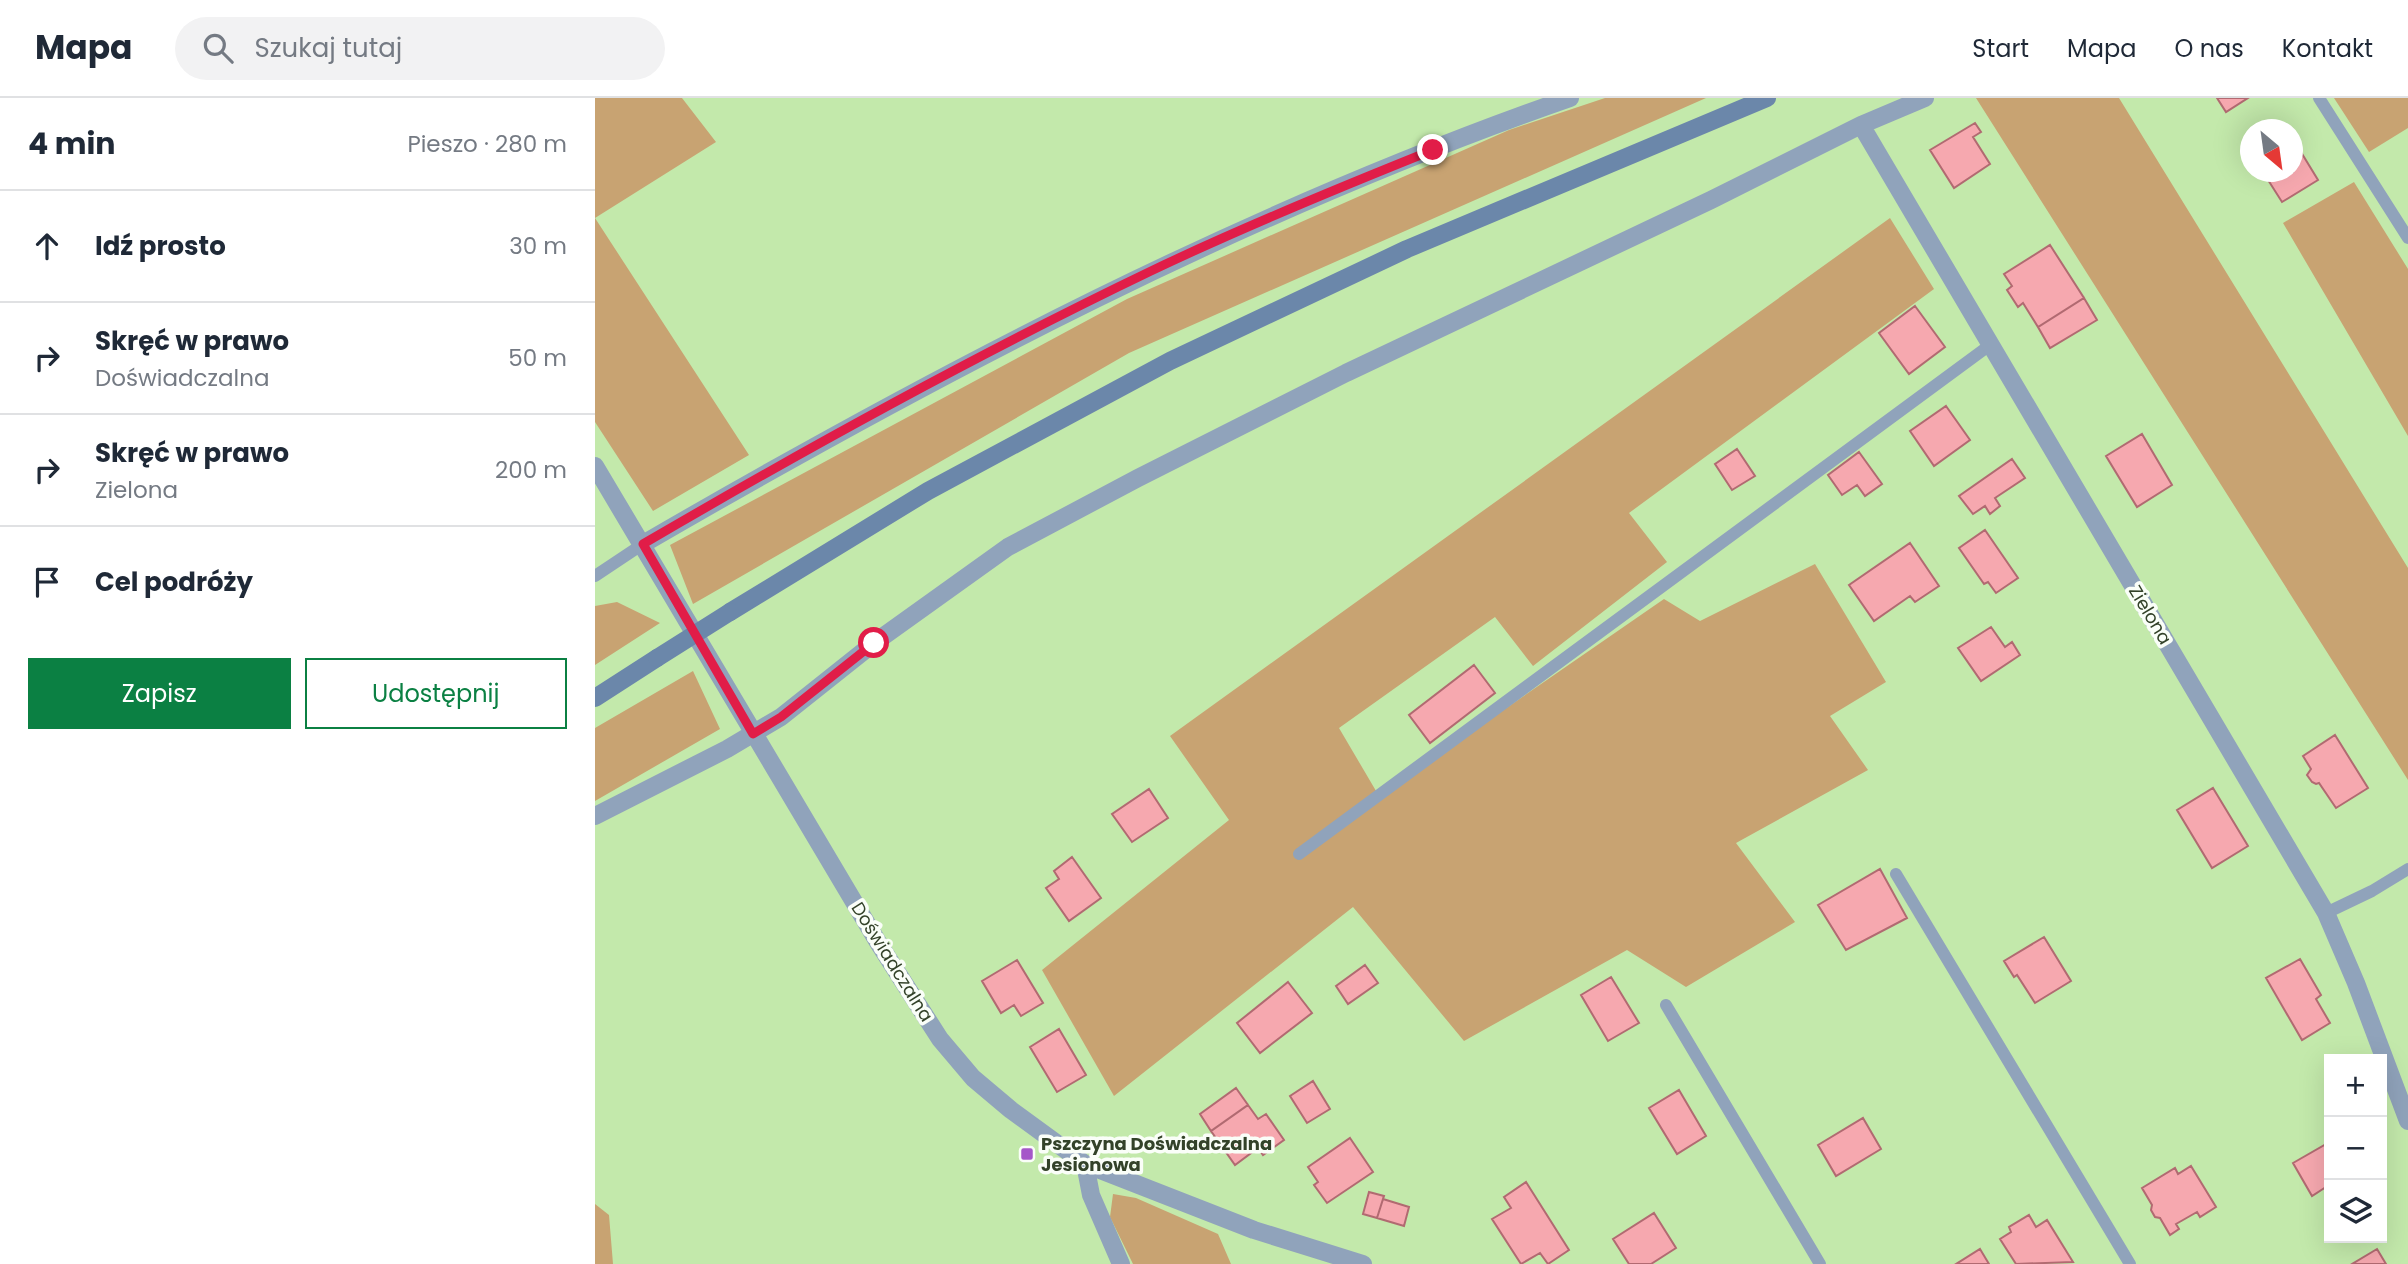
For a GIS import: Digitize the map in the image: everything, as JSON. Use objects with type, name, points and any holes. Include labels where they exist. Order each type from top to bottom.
[{"type":"main road","points":[[595,698],[928,491],[1170,361],[1407,249],[1767,98]]},
{"type":"street","points":[[643,544],[726,495],[911,394],[1152,271],[1323,194],[1517,116],[1570,98]]},
{"type":"street","points":[[595,816],[781,717],[874,643],[1008,547],[1150,471],[1346,373],[1711,200],[1861,125],[1925,98]]},
{"type":"street","name":"Zielona","points":[[1861,125],[2326,913],[2356,983],[2408,1122]]},
{"type":"street","name":"Doświadczalna","points":[[595,466],[879,944],[940,1039],[973,1078],[1085,1164],[1254,1230],[1363,1264]]},
{"type":"street","points":[[1085,1164],[1091,1195],[1121,1264]]},
{"type":"lane","points":[[2319,98],[2408,238]]},
{"type":"lane","points":[[1299,855],[1990,345]]},
{"type":"lane","points":[[595,576],[643,544]]},
{"type":"lane","points":[[2326,913],[2372,891],[2408,869]]},
{"type":"lane","points":[[1896,874],[2130,1264]]},
{"type":"lane","points":[[1666,1005],[1820,1264]]},
{"type":"shaded area","points":[[595,98],[682,98],[716,142],[595,218]]},
{"type":"shaded area","points":[[1605,98],[1706,98],[1129,353],[693,604],[670,545],[1127,299],[1509,130]]},
{"type":"shaded area","points":[[1976,98],[2119,98],[2408,568],[2408,780]]},
{"type":"shaded area","points":[[2334,98],[2408,98],[2408,128],[2369,152]]},
{"type":"shaded area","points":[[2354,182],[2408,269],[2408,436],[2283,223]]},
{"type":"shaded area","points":[[595,218],[749,455],[653,511],[595,422]]},
{"type":"shaded area","points":[[1890,218],[1934,289],[1629,513],[1667,562],[1533,666],[1495,617],[1339,728],[1379,796],[1664,599],[1700,621],[1815,564],[1886,682],[1830,716],[1868,770],[1736,843],[1795,922],[1686,987],[1627,950],[1464,1041],[1353,907],[1114,1096],[1042,970],[1229,820],[1170,736]]},
{"type":"shaded area","points":[[617,602],[660,623],[595,665],[595,606]]},
{"type":"shaded area","points":[[693,671],[720,729],[595,801],[595,728]]},
{"type":"shaded area","points":[[1113,1194],[1136,1198],[1218,1234],[1231,1264],[1133,1264],[1110,1217]]},
{"type":"shaded area","points":[[595,1204],[609,1215],[613,1264],[595,1264]]},
{"type":"building","points":[[2217,98],[2248,98],[2226,112]]},
{"type":"building","points":[[1975,123],[1981,132],[1973,137],[1990,164],[1954,188],[1930,150]]},
{"type":"building","points":[[2303,155],[2318,180],[2282,202],[2269,182],[2303,182]]},
{"type":"building","points":[[2050,245],[2084,298],[2038,327],[2023,303],[2018,307],[2007,290],[2012,286],[2004,274]]},
{"type":"building","points":[[2084,298],[2097,320],[2050,348],[2038,327]]},
{"type":"building","points":[[1915,306],[1945,347],[1909,374],[1879,333]]},
{"type":"building","points":[[1946,406],[1970,440],[1934,466],[1910,431]]},
{"type":"building","points":[[2142,434],[2172,485],[2137,507],[2106,456]]},
{"type":"building","points":[[1737,449],[1755,476],[1732,490],[1715,464]]},
{"type":"building","points":[[1859,452],[1882,484],[1865,496],[1857,485],[1842,495],[1828,475]]},
{"type":"building","points":[[2012,459],[2025,478],[1995,498],[2000,506],[1990,514],[1985,506],[1973,514],[1959,496]]},
{"type":"building","points":[[1985,530],[2018,578],[1996,593],[1988,582],[1984,584],[1959,548]]},
{"type":"building","points":[[1910,543],[1939,586],[1915,602],[1910,596],[1874,621],[1849,585]]},
{"type":"building","points":[[1991,627],[2005,647],[2012,642],[2020,655],[1981,681],[1958,648]]},
{"type":"building","points":[[1474,665],[1495,693],[1430,743],[1409,715]]},
{"type":"building","points":[[2335,735],[2368,788],[2336,808],[2319,783],[2312,782],[2307,775],[2311,769],[2303,756]]},
{"type":"building","points":[[2213,788],[2248,846],[2212,868],[2177,810]]},
{"type":"building","points":[[1149,789],[1168,818],[1132,842],[1112,814]]},
{"type":"building","points":[[1072,857],[1101,898],[1069,921],[1046,888],[1059,879],[1054,871]]},
{"type":"building","points":[[1880,869],[1907,918],[1846,950],[1818,905]]},
{"type":"building","points":[[2044,937],[2071,981],[2035,1003],[2017,975],[2014,977],[2004,961]]},
{"type":"building","points":[[2300,959],[2321,995],[2316,999],[2330,1023],[2302,1040],[2266,978]]},
{"type":"building","points":[[1017,960],[1043,1003],[1021,1016],[1014,1005],[1001,1013],[982,981]]},
{"type":"building","points":[[1365,965],[1378,983],[1348,1004],[1336,986]]},
{"type":"building","points":[[1611,977],[1639,1023],[1608,1041],[1581,995]]},
{"type":"building","points":[[1288,982],[1312,1013],[1260,1053],[1237,1023]]},
{"type":"building","points":[[1059,1029],[1086,1075],[1057,1092],[1030,1047]]},
{"type":"building","points":[[1313,1081],[1330,1109],[1307,1123],[1290,1096]]},
{"type":"building","points":[[1236,1088],[1248,1105],[1211,1131],[1200,1114]]},
{"type":"building","points":[[1679,1090],[1706,1136],[1677,1154],[1649,1108]]},
{"type":"building","points":[[1248,1105],[1258,1119],[1266,1114],[1284,1140],[1263,1155],[1258,1148],[1235,1165],[1211,1131]]},
{"type":"building","points":[[1863,1118],[1881,1149],[1836,1176],[1818,1145]]},
{"type":"building","points":[[1350,1138],[1373,1172],[1327,1203],[1314,1185],[1318,1182],[1308,1167]]},
{"type":"building","points":[[2324,1145],[2324,1188],[2312,1196],[2293,1163]]},
{"type":"building","points":[[2191,1166],[2216,1207],[2200,1217],[2197,1212],[2176,1224],[2179,1229],[2170,1235],[2160,1218],[2155,1217],[2151,1210],[2152,1205],[2142,1188],[2175,1168],[2178,1174]]},
{"type":"building","points":[[1526,1182],[1569,1250],[1548,1264],[1540,1253],[1521,1264],[1492,1219],[1511,1208],[1504,1197]]},
{"type":"building","points":[[1369,1192],[1384,1196],[1377,1218],[1363,1214]]},
{"type":"building","points":[[1383,1199],[1409,1207],[1404,1226],[1377,1218]]},
{"type":"building","points":[[1654,1213],[1676,1248],[1651,1264],[1629,1264],[1613,1239]]},
{"type":"building","points":[[2029,1215],[2036,1227],[2047,1220],[2073,1262],[2016,1264],[2000,1239],[2011,1232],[2009,1227]]},
{"type":"building","points":[[1980,1249],[1989,1264],[1956,1264]]},
{"type":"building","points":[[2377,1249],[2386,1264],[2352,1264]]},
{"type":"place","name":"Pszczyna Doświadczalna Jesionowa","points":[[1027,1154]]},
{"type":"route","points":[[874,643],[781,717],[753,734],[643,544],[726,495],[911,394],[1152,271],[1311,199],[1433,150]]}]
